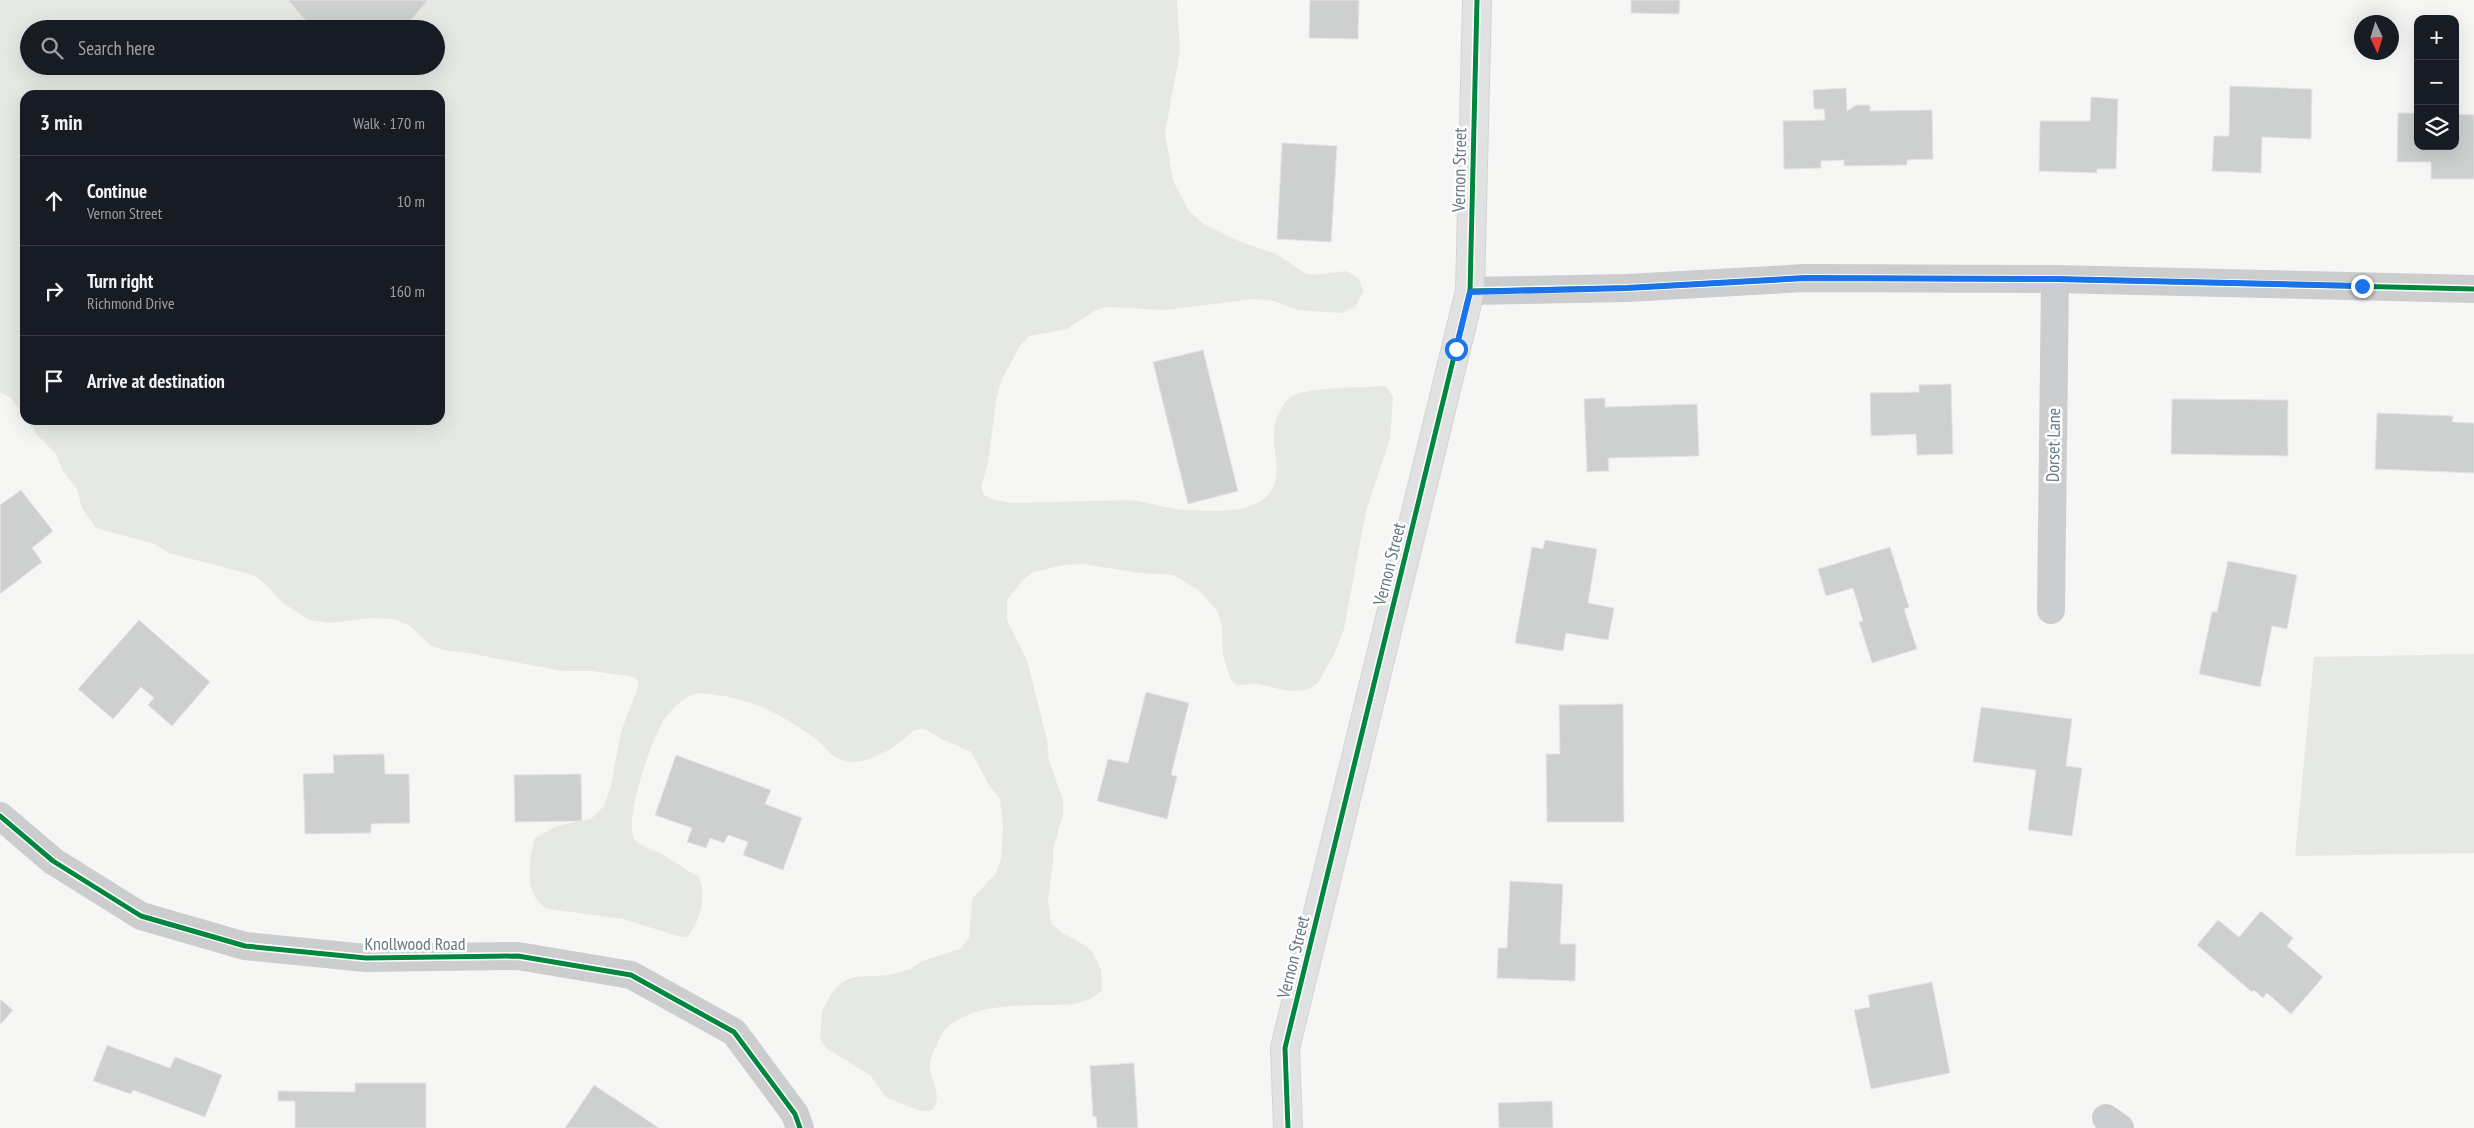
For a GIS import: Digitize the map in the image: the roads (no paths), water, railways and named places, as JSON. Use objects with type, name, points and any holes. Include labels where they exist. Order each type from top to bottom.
[{"type":"street","name":"Vernon Street","points":[[1288,1128],[1285,1048],[1470,292],[1477,0]]},
{"type":"street","points":[[1470,292],[1627,288],[1805,278],[2055,279],[2474,289]]},
{"type":"street","name":"Dorset Lane","points":[[2051,610],[2055,279]]},
{"type":"street","name":"Knollwood Road","points":[[0,816],[53,861],[142,916],[245,946],[366,958],[518,956],[631,975],[734,1032],[795,1114],[800,1128]]}]
